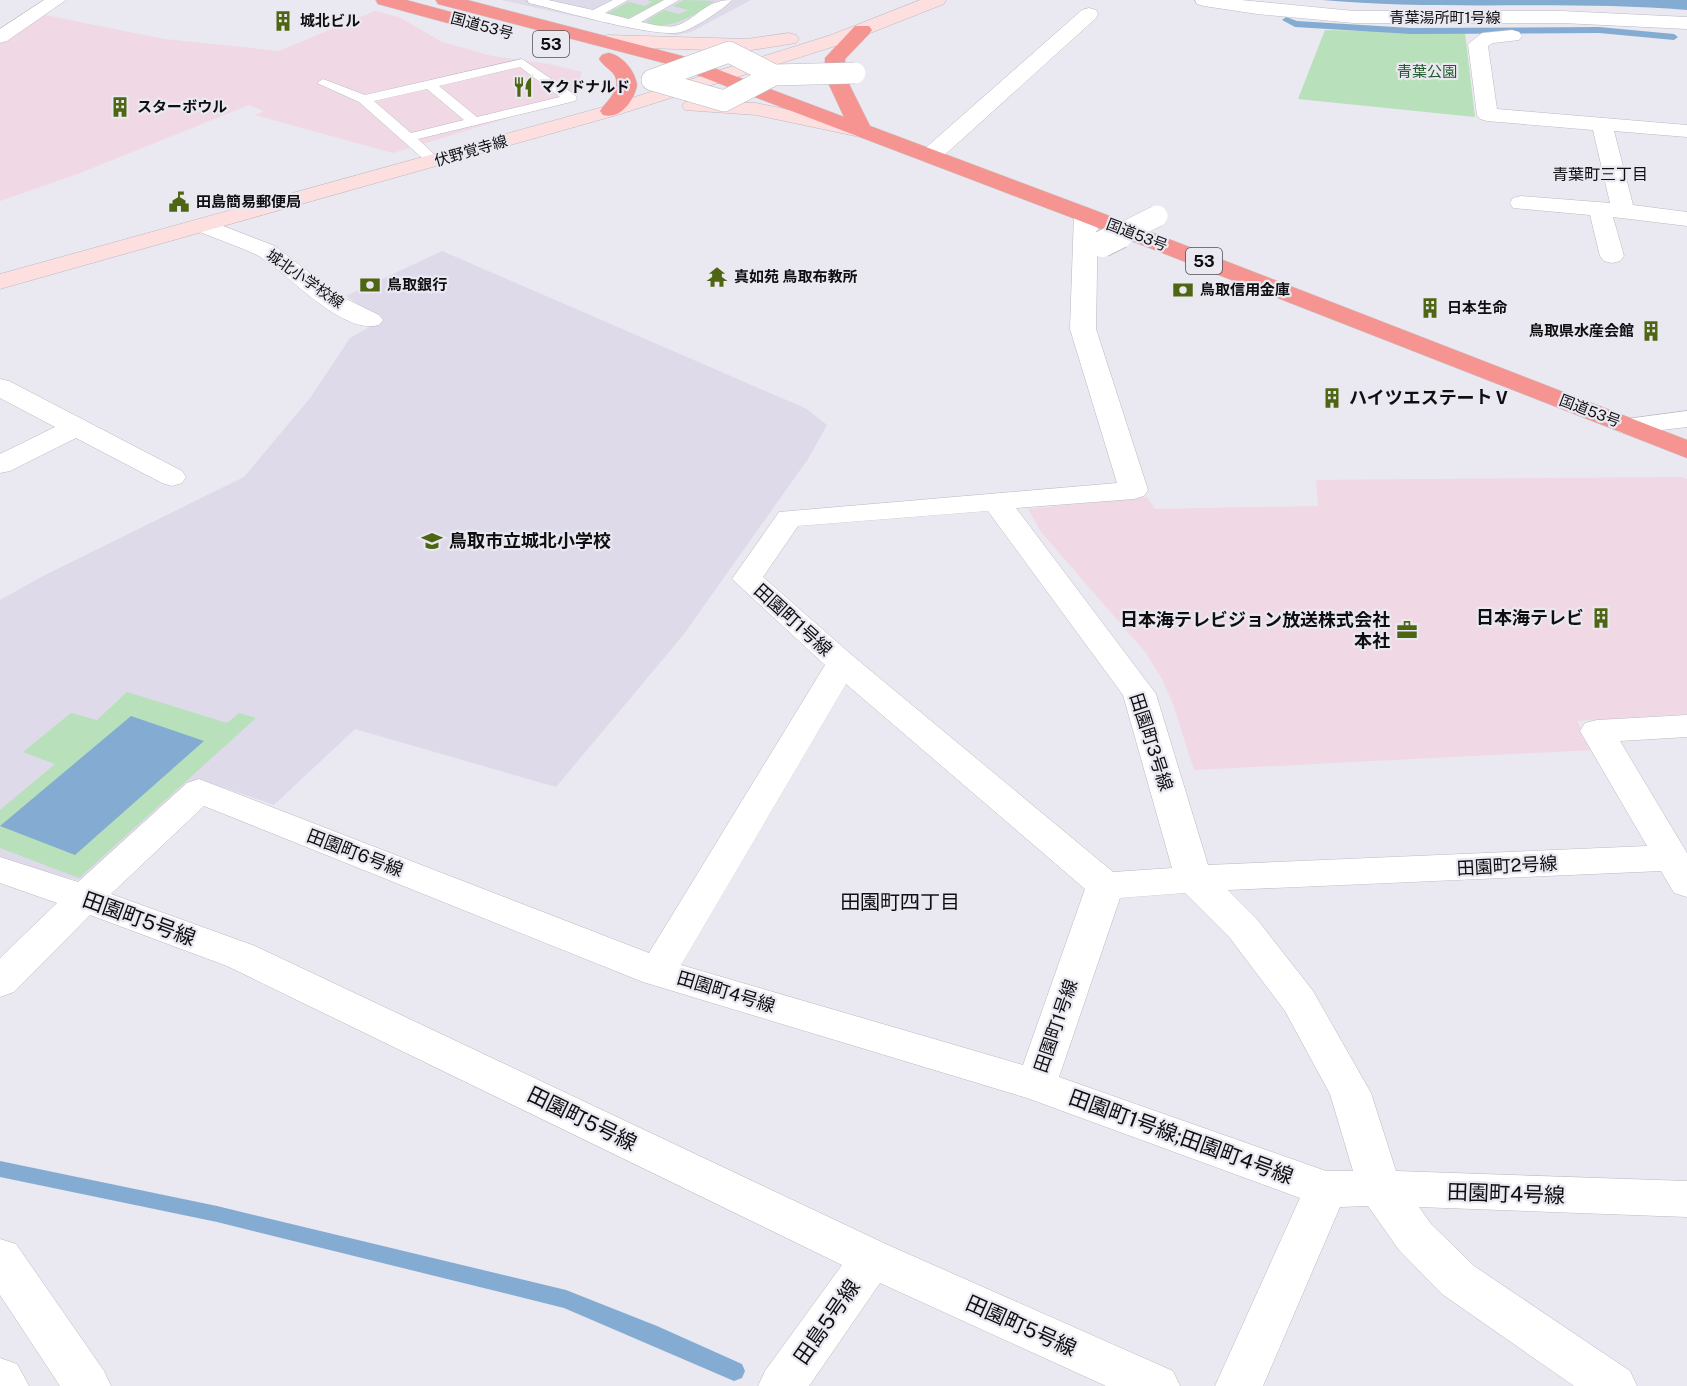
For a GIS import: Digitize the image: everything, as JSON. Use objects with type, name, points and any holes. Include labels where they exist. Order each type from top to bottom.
[{"type":"highway","name":"国道53号","points":[[385,0],[720,77],[1086,215],[1687,450]]},
{"type":"highway","name":"国道53号","points":[[445,0],[609,50]]},
{"type":"highway","points":[[862,30],[835,58],[835,76],[862,131]]},
{"type":"highway","points":[[609,50],[628,82],[625,93],[610,111]]},
{"type":"main road","name":"伏野覚寺線","points":[[0,282],[610,111],[862,30],[937,0]]},
{"type":"main road","points":[[609,50],[746,45],[862,30]]},
{"type":"main road","points":[[610,111],[692,106],[737,107],[792,115],[862,131]]},
{"type":"street","points":[[0,37],[57,0]]},
{"type":"street","name":"青葉湯所町1号線","points":[[1204,0],[1257,8],[1354,17],[1562,17],[1687,23]]},
{"type":"street","points":[[0,13],[34,16]]},
{"type":"street","points":[[930,156],[1089,14]]},
{"type":"street","points":[[1512,36],[1489,37],[1478,44],[1487,115],[1687,131]]},
{"type":"street","points":[[1687,36],[1685,36],[1687,41]]},
{"type":"street","points":[[774,75],[735,45],[652,80],[724,101],[774,75],[855,73]]},
{"type":"street","points":[[1602,124],[1623,211]]},
{"type":"street","points":[[1521,203],[1623,211],[1687,219]]},
{"type":"street","points":[[1600,210],[1612,256]]},
{"type":"street","name":"田園町1号線","points":[[1036,1085],[1105,886],[842,663],[747,579],[789,518],[1134,490],[1083,330],[1086,215]]},
{"type":"street","points":[[1102,244],[1157,216]]},
{"type":"street","name":"城北小学校線","points":[[205,226],[267,251],[329,300],[370,320]]},
{"type":"street","points":[[0,387],[172,477]]},
{"type":"street","points":[[1629,426],[1687,418]]},
{"type":"street","points":[[0,465],[76,427]]},
{"type":"street","name":"田園町3号線","points":[[996,501],[1139,694],[1194,879]]},
{"type":"street","name":"田園町4号線","points":[[842,663],[657,972],[1036,1085]]},
{"type":"street","name":"田園町2号線","points":[[1105,886],[1194,879],[1680,871],[1597,731],[1687,726]]},
{"type":"street","name":"田園町6号線","points":[[84,898],[199,791],[657,972]]},
{"type":"street","name":"田園町5号線","points":[[0,870],[84,898],[241,956],[872,1259],[1156,1386]]},
{"type":"street","points":[[1194,879],[1244,928],[1299,1001],[1350,1093],[1380,1188],[1415,1237],[1458,1280],[1612,1386]]},
{"type":"street","points":[[0,982],[84,898]]},
{"type":"street","name":"田園町1号線;田園町4号線","points":[[1036,1085],[1219,1153],[1326,1189]]},
{"type":"street","name":"田園町4号線","points":[[1326,1189],[1380,1188],[1687,1199]]},
{"type":"street","points":[[1239,1386],[1326,1189]]},
{"type":"street","points":[[0,1258],[87,1386]]},
{"type":"street","name":"田島5号線","points":[[782,1386],[872,1259]]},
{"type":"street","points":[[0,1379],[5,1386]]},
{"type":"lane","points":[[533,0],[661,30],[679,29],[726,0]]},
{"type":"lane","points":[[593,15],[622,0]]},
{"type":"lane","points":[[628,24],[673,0]]},
{"type":"lane","points":[[661,6],[680,11]]},
{"type":"lane","points":[[363,99],[522,63],[570,98],[407,138]]},
{"type":"lane","points":[[323,82],[363,99],[434,161]]},
{"type":"lane","points":[[429,84],[474,121]]},
{"type":"shaded area","points":[[501,0],[751,0],[691,32],[676,35],[628,28]]},
{"type":"shaded area","points":[[375,11],[399,17],[442,42],[492,56],[548,64],[582,72],[573,98],[393,153],[255,115],[264,111],[249,105],[80,173],[0,201],[0,44],[45,15],[164,39],[279,51]]},
{"type":"shaded area","name":"鳥取市立城北小学校","points":[[442,251],[807,409],[827,425],[808,459],[684,634],[556,787],[355,729],[274,805],[199,779],[80,881],[0,860],[0,600],[41,577],[244,477],[310,398],[350,338],[382,320],[346,296]]},
{"type":"shaded area","name":"日本海テレビジョン放送株式会社 本社","points":[[1681,477],[1687,479],[1687,714],[1577,721],[1593,750],[1194,770],[1173,704],[1162,679],[1146,653],[1041,532],[1028,509],[1147,497],[1155,509],[1318,506],[1316,480]]},
{"type":"green space","points":[[648,0],[664,0],[625,20],[606,14],[629,2],[645,6],[652,2]]},
{"type":"green space","points":[[684,0],[714,1],[672,24],[662,25],[646,21],[664,10],[679,14],[688,10],[673,6]]},
{"type":"green space","name":"青葉公園","points":[[1325,30],[1465,33],[1475,117],[1298,99]]},
{"type":"green space","points":[[127,692],[227,723],[239,713],[256,718],[79,878],[0,848],[0,810],[55,764],[23,752],[71,713],[97,720]]},
{"type":"water","points":[[1322,0],[1687,0],[1687,10],[1596,6],[1413,5]]},
{"type":"water","points":[[131,716],[204,741],[75,855],[0,826]]},
{"type":"waterway","points":[[1286,20],[1295,24],[1411,31],[1599,30],[1674,37]]},
{"type":"waterway","points":[[0,1169],[217,1214],[566,1299],[650,1333],[734,1371]]},
{"type":"place","name":"城北ビル","points":[[283,21]]},
{"type":"place","name":"マクドナルド","points":[[523,87]]},
{"type":"place","name":"スターボウル","points":[[120,107]]},
{"type":"place","name":"田島簡易郵便局","points":[[179,202]]},
{"type":"place","name":"真如苑 鳥取布教所","points":[[717,277]]},
{"type":"place","name":"鳥取銀行","points":[[370,285]]},
{"type":"place","name":"鳥取信用金庫","points":[[1183,290]]},
{"type":"place","name":"日本生命","points":[[1430,308]]},
{"type":"place","name":"鳥取県水産会館","points":[[1651,331]]},
{"type":"place","name":"ハイツエステートⅤ","points":[[1332,398]]},
{"type":"place","name":"鳥取市立城北小学校","points":[[432,541]]},
{"type":"place","name":"日本海テレビ","points":[[1601,618]]},
{"type":"place","name":"日本海テレビジョン放送株式会社 本社","points":[[1407,630]]},
{"type":"district","name":"青葉町三丁目","points":[[1600,174]]},
{"type":"district","name":"田園町四丁目","points":[[900,902]]}]
